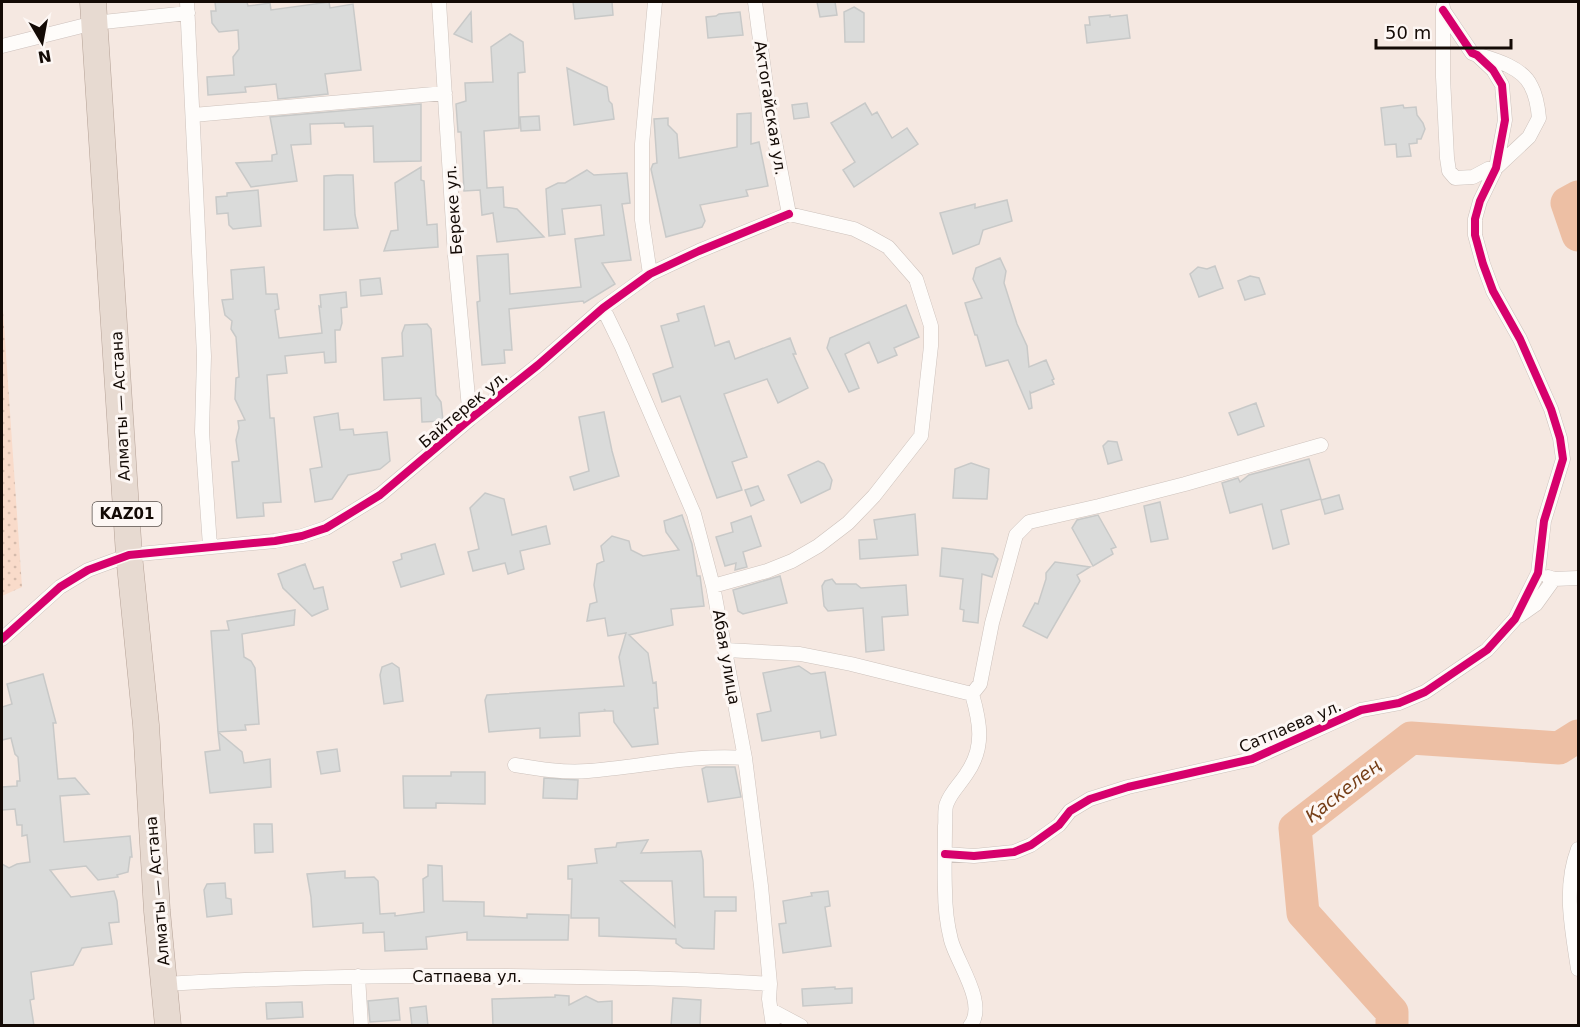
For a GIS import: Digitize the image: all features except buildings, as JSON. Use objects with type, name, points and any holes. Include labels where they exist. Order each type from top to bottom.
[{"type":"highway","name":"Алматы — Астана","points":[[94,12],[129,555],[146,725],[157,912],[168,1026]]},
{"type":"street","name":"Береке ул.","points":[[439,2],[455,256],[470,419]]},
{"type":"street","points":[[650,274],[642,220],[642,144],[655,2]]},
{"type":"street","name":"Актогайская ул.","points":[[755,2],[770,116],[789,214]]},
{"type":"street","points":[[1443,6],[1472,53],[1495,59],[1521,74],[1531,84],[1539,118],[1529,137],[1496,168],[1461,179],[1455,178],[1449,171],[1443,77],[1443,6]]},
{"type":"street","points":[[2,46],[94,12],[187,8],[204,356],[202,432],[210,546]]},
{"type":"street","points":[[1477,55],[1493,70],[1502,86],[1505,120],[1496,168],[1480,201],[1475,219],[1475,235],[1493,291],[1520,339],[1551,409],[1560,438],[1563,459],[1544,520],[1538,573],[1554,579],[1578,578]]},
{"type":"street","points":[[193,115],[445,93]]},
{"type":"street","points":[[713,586],[767,571],[792,561],[818,546],[848,523],[874,495],[921,436],[931,346],[931,326],[916,279],[888,247],[870,237],[854,229],[789,214]]},
{"type":"street","name":"Байтерек ул.","points":[[2,639],[60,587],[88,570],[129,555],[275,541],[302,536],[326,528],[380,495],[538,365],[603,308],[650,274],[789,214]]},
{"type":"street","name":"Абая улица","points":[[603,308],[694,514],[713,586],[746,758],[761,886],[773,1026]]},
{"type":"street","points":[[972,694],[980,684],[992,623],[1016,535],[1029,522],[1174,487],[1321,445]]},
{"type":"street","name":"Сатпаева ул.","points":[[945,854],[974,856],[1014,852],[1031,845],[1059,825],[1070,811],[1090,799],[1128,787],[1252,759],[1361,710],[1399,703],[1416,696],[1462,669],[1487,650],[1515,619],[1538,573]]},
{"type":"street","points":[[1515,619],[1536,604],[1554,579]]},
{"type":"street","points":[[726,651],[800,654],[851,664],[972,694]]},
{"type":"street","points":[[970,1026],[975,1020],[976,1008],[970,984],[951,942],[945,906],[945,854],[946,804],[969,771],[978,751],[979,720],[972,694]]},
{"type":"street","points":[[515,765],[559,771],[588,771],[722,756],[746,758]]},
{"type":"street","points":[[1578,849],[1570,879],[1571,918],[1578,969]]},
{"type":"street","points":[[358,976],[361,1026]]},
{"type":"street","name":"Сатпаева ул.","points":[[165,984],[358,976],[687,979],[770,984]]},
{"type":"street","points":[[771,1010],[801,1026]]},
{"type":"shaded area","points":[[2,296],[22,587],[2,596]]},
{"type":"waterway","name":"Қаскелең","points":[[1578,197],[1567,203],[1578,235]]},
{"type":"waterway","name":"Қаскелең","points":[[1392,1026],[1392,1012],[1303,913],[1295,828],[1411,738],[1559,748],[1578,736]]},
{"type":"cycle path","points":[[945,854],[974,856],[1014,852],[1031,845],[1059,825],[1070,811],[1090,799],[1128,787],[1252,759],[1361,710],[1399,703],[1425,692],[1487,650],[1515,619],[1538,573],[1544,521],[1563,459],[1560,438],[1551,409],[1520,339],[1493,291],[1475,235],[1475,219],[1480,201],[1496,168],[1505,120],[1502,85],[1493,70],[1472,53],[1443,10]]},
{"type":"cycle path","points":[[2,639],[60,587],[88,570],[129,555],[275,541],[302,536],[326,528],[380,495],[538,365],[603,308],[650,274],[789,214]]}]
